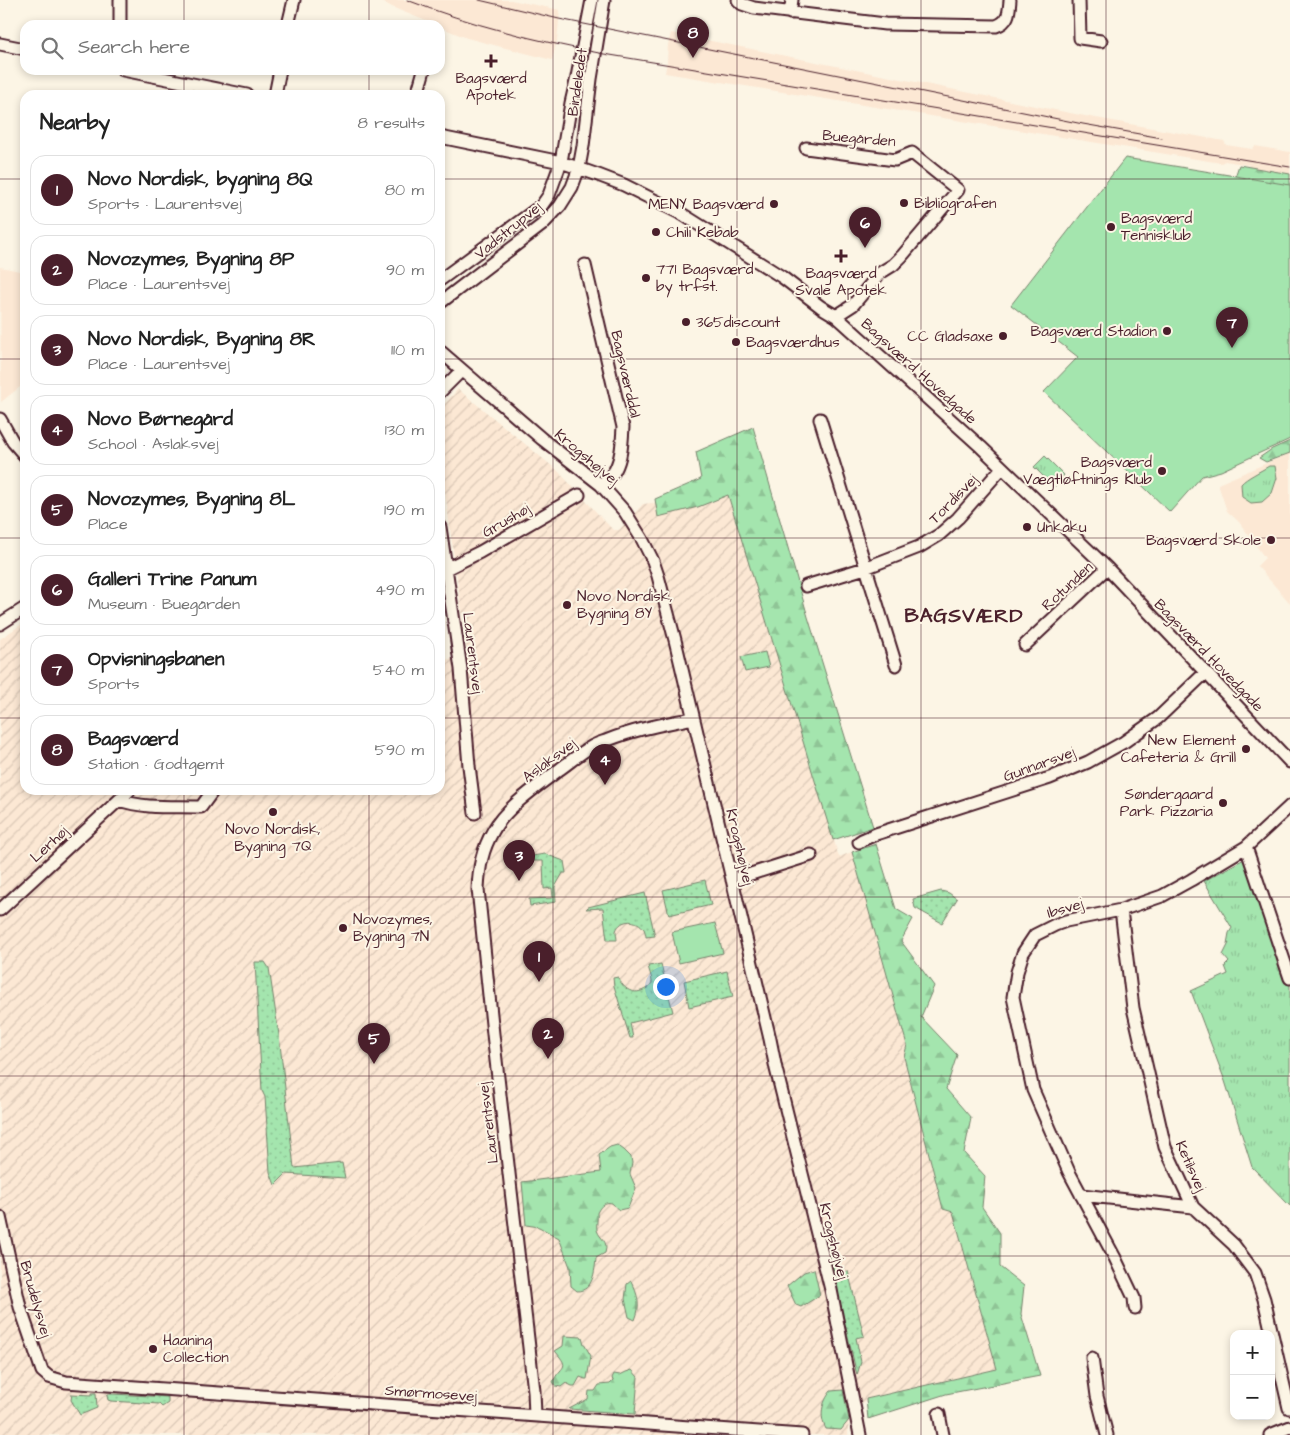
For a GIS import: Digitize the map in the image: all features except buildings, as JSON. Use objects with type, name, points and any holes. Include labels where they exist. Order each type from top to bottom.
[{"type":"street","points":[[120,0],[120,20]]},
{"type":"street","points":[[289,20],[294,0]]},
{"type":"street","name":"Bindeledet","points":[[560,162],[592,0]]},
{"type":"street","name":"Bindeledet","points":[[579,168],[604,0]]},
{"type":"street","points":[[738,0],[742,4],[754,8],[885,24],[996,26],[1004,23],[1006,20],[1010,0]]},
{"type":"street","points":[[790,13],[792,0]]},
{"type":"street","points":[[1079,0],[1080,38],[1100,41]]},
{"type":"street","points":[[0,44],[20,48]]},
{"type":"street","points":[[146,75],[213,90]]},
{"type":"street","points":[[276,90],[279,75]]},
{"type":"street","points":[[418,90],[423,75]]},
{"type":"street","name":"Bagsværd Hovedgade","points":[[445,138],[560,162],[624,185],[682,214],[782,277],[836,316],[1002,468],[1107,568],[1290,762]]},
{"type":"street","name":"Buegården","points":[[806,148],[895,160],[912,153],[958,190],[902,256],[880,274],[853,305],[836,316]]},
{"type":"street","name":"Vadstrupvej","points":[[445,276],[542,205],[549,195],[560,162]]},
{"type":"street","name":"Vadstrupvej","points":[[445,299],[500,258],[551,216],[563,202],[572,187],[579,168]]},
{"type":"street","name":"Bagsværddal","points":[[586,265],[623,427],[619,459],[614,471],[601,485]]},
{"type":"street","name":"Krogshøjvej","points":[[445,356],[536,434],[601,485],[626,512],[642,538],[652,561],[675,640],[831,1290],[860,1435]]},
{"type":"street","points":[[445,387],[461,371]]},
{"type":"street","points":[[0,419],[20,450]]},
{"type":"street","points":[[820,419],[896,665]]},
{"type":"street","name":"Tordisvej","points":[[806,586],[865,568],[920,547],[939,535],[958,518],[1002,468]]},
{"type":"street","name":"Grushøj","points":[[446,569],[480,552],[579,495]]},
{"type":"street","name":"Laurentsvej","points":[[445,562],[461,669],[474,813]]},
{"type":"street","name":"Rotunden","points":[[1025,645],[1107,568]]},
{"type":"street","points":[[0,624],[20,611]]},
{"type":"street","name":"Gunnarsvej","points":[[858,842],[876,834],[1050,778],[1088,762],[1124,742],[1158,718],[1206,672]]},
{"type":"street","name":"Aslaksvej","points":[[493,829],[516,804],[549,777],[591,747],[634,731],[693,718]]},
{"type":"street","name":"Lerhøj","points":[[0,910],[124,795]]},
{"type":"street","points":[[119,800],[143,806],[201,807],[210,795]]},
{"type":"street","name":"Ibsvej","points":[[1135,1308],[1134,1298],[1061,1154],[1034,1090],[1013,997],[1017,972],[1023,953],[1036,934],[1066,921],[1121,910],[1162,896],[1246,847],[1290,806]]},
{"type":"street","name":"Laurentsvej","points":[[493,829],[478,869],[478,889],[534,1391],[535,1415]]},
{"type":"street","points":[[1246,847],[1290,978]]},
{"type":"street","points":[[732,880],[810,855]]},
{"type":"street","name":"Ketilsvej","points":[[1121,910],[1133,1008],[1165,1147],[1193,1207],[1234,1245],[1255,1274],[1265,1304],[1289,1408]]},
{"type":"street","points":[[1081,1195],[1193,1207]]},
{"type":"street","name":"Brudelysvej","points":[[0,1217],[20,1307],[30,1337],[42,1371],[49,1377],[57,1380]]},
{"type":"street","points":[[1092,1358],[1097,1396],[1107,1435]]},
{"type":"street","name":"Smørmosevej","points":[[57,1380],[535,1415],[631,1424],[802,1435]]},
{"type":"street","points":[[940,1414],[943,1435]]},
{"type":"street","points":[[1270,1435],[1290,1428]]},
{"type":"shaded area","points":[[379,0],[511,0],[560,10],[557,41],[552,60],[467,38],[445,29],[445,20],[424,20]]},
{"type":"shaded area","points":[[671,33],[1085,116],[1224,141],[1226,145],[1252,149],[1255,146],[1290,152],[1290,174],[1225,161],[1221,163],[665,73]]},
{"type":"shaded area","points":[[0,267],[20,271],[20,387],[1,402]]},
{"type":"shaded area","points":[[458,389],[558,471],[613,530],[619,530],[643,504],[728,494],[839,857],[852,852],[907,1045],[904,1058],[943,1209],[953,1212],[997,1369],[866,1399],[849,1416],[848,1435],[0,1435],[0,639],[20,625],[20,795],[445,795],[445,659],[468,657],[445,492],[445,403]]},
{"type":"shaded area","name":"Bagsværd Skole","points":[[1290,453],[1290,603],[1257,566],[1265,558],[1239,522],[1227,511],[1218,484]]},
{"type":"green space","name":"Bagsværd Stadion","points":[[1125,158],[1290,185],[1290,439],[1221,471],[1202,476],[1170,512],[1044,392],[1078,357],[1011,305]]},
{"type":"green space","points":[[1239,165],[1290,174],[1290,202],[1235,177]]},
{"type":"green space","points":[[753,427],[808,617],[873,827],[833,840],[728,495],[698,507],[658,517],[655,499],[701,479],[696,452]]},
{"type":"green space","points":[[1290,441],[1290,453],[1266,462],[1259,458],[1272,449]]},
{"type":"green space","points":[[1045,456],[1064,475],[1054,487],[1034,467]]},
{"type":"green space","points":[[1269,466],[1275,466],[1277,478],[1272,493],[1262,502],[1251,503],[1242,497],[1241,484]]},
{"type":"green space","points":[[765,652],[769,667],[745,672],[741,657]]},
{"type":"green space","points":[[876,844],[896,909],[913,919],[901,941],[934,986],[921,1017],[957,1055],[946,1089],[971,1118],[964,1153],[985,1176],[982,1207],[1000,1233],[1000,1267],[1024,1286],[1021,1314],[1040,1376],[946,1394],[868,1419],[866,1399],[997,1369],[953,1212],[943,1209],[904,1057],[907,1045],[852,852]]},
{"type":"green space","points":[[545,854],[564,861],[566,873],[563,873],[555,887],[556,902],[530,906],[529,899],[553,898],[552,888],[544,889],[543,861],[519,861],[519,858]]},
{"type":"green space","points":[[1246,858],[1290,984],[1290,1206],[1252,1167],[1225,1081],[1191,991],[1228,974],[1225,966],[1229,962],[1223,955],[1229,943],[1227,944],[1232,928],[1204,881]]},
{"type":"green space","points":[[705,880],[711,905],[669,915],[663,890]]},
{"type":"green space","points":[[941,891],[949,893],[957,899],[942,923],[915,908],[913,899]]},
{"type":"green space","points":[[645,893],[655,936],[646,937],[644,930],[638,923],[629,921],[618,927],[616,931],[617,940],[607,940],[603,908],[586,909],[588,907]]},
{"type":"green space","points":[[715,923],[723,953],[679,963],[672,932]]},
{"type":"green space","points":[[255,962],[265,962],[269,968],[279,1035],[294,1168],[342,1163],[345,1178],[286,1174],[275,1185],[270,1172],[265,1097],[262,1091]]},
{"type":"green space","points":[[661,964],[673,1012],[630,1023],[633,1038],[630,1038],[613,978],[618,977],[626,988],[633,992],[642,991],[652,982],[648,966]]},
{"type":"green space","points":[[727,971],[733,997],[689,1007],[684,981]]},
{"type":"green space","points":[[617,1145],[631,1157],[630,1174],[636,1188],[628,1208],[619,1210],[613,1204],[608,1203],[603,1205],[598,1211],[597,1230],[606,1245],[605,1253],[596,1258],[594,1274],[590,1284],[587,1288],[577,1291],[571,1286],[570,1267],[559,1238],[539,1227],[526,1225],[522,1182],[601,1172],[599,1155],[610,1147]]},
{"type":"green space","points":[[826,1242],[835,1251],[839,1273],[848,1271],[864,1336],[856,1338],[861,1362],[857,1375]]},
{"type":"green space","points":[[814,1269],[820,1295],[801,1307],[796,1305],[787,1286],[804,1272]]},
{"type":"green space","points":[[631,1281],[638,1300],[635,1320],[629,1317],[625,1299],[627,1284]]},
{"type":"green space","points":[[564,1336],[582,1337],[591,1356],[587,1379],[580,1377],[575,1386],[566,1383],[561,1387],[556,1386],[553,1382],[564,1365],[555,1351],[563,1346]]},
{"type":"green space","points":[[632,1370],[638,1377],[635,1414],[569,1409],[588,1399],[589,1391],[595,1391],[599,1385],[610,1384],[613,1381],[614,1374],[620,1375]]},
{"type":"green space","points":[[843,1390],[849,1420],[841,1430],[826,1429],[822,1414],[825,1400],[831,1391]]},
{"type":"green space","points":[[92,1393],[96,1393],[97,1408],[80,1415],[71,1400],[72,1394],[92,1395]]},
{"type":"green space","points":[[108,1394],[168,1397],[168,1403],[162,1407],[159,1404],[111,1401],[108,1400]]},
{"type":"tram line","points":[[407,0],[455,17],[504,31],[604,54],[1290,167]]},
{"type":"tram line","points":[[479,0],[559,19],[1083,124],[1162,138]]},
{"type":"place","name":"Bagsværd","points":[[693,58]]},
{"type":"place","name":"Bagsværd Apotek","points":[[491,61]]},
{"type":"place","name":"Bibliografen","points":[[904,203]]},
{"type":"place","name":"MENY Bagsværd","points":[[774,204]]},
{"type":"place","name":"Bagsværd Tennisklub","points":[[1111,227]]},
{"type":"place","name":"Chili Kebab","points":[[656,232]]},
{"type":"place","name":"Galleri Trine Panum","points":[[865,248]]},
{"type":"place","name":"Bagsværd Svale Apotek","points":[[841,256]]},
{"type":"place","name":"771 Bagsværd by trfst.","points":[[646,278]]},
{"type":"place","name":"365discount","points":[[686,322]]},
{"type":"place","name":"Bagsværd Stadion","points":[[1167,331]]},
{"type":"place","name":"CC Gladsaxe","points":[[1003,336]]},
{"type":"place","name":"Bagsværdhus","points":[[736,342]]},
{"type":"place","name":"Opvisningsbanen","points":[[1232,348]]},
{"type":"place","name":"Bagsværd Vægtløftnings Klub","points":[[1162,471]]},
{"type":"place","name":"Unkaku","points":[[1027,527]]},
{"type":"place","name":"Bagsværd Skole","points":[[1271,540]]},
{"type":"place","name":"Novo Nordisk, Bygning 8Y","points":[[567,605]]},
{"type":"place","name":"New Element Cafeteria & Grill","points":[[1246,749]]},
{"type":"place","name":"Novo Børnegård","points":[[605,785]]},
{"type":"place","name":"Søndergaard Park Pizzaria","points":[[1223,803]]},
{"type":"place","name":"Novo Nordisk, Bygning 7Q","points":[[273,812]]},
{"type":"place","name":"Novo Nordisk, Bygning 8R","points":[[519,881]]},
{"type":"place","name":"Novozymes, Bygning 7N","points":[[343,928]]},
{"type":"place","name":"Novo Nordisk, bygning 8Q","points":[[539,982]]},
{"type":"place","name":"Novozymes, Bygning 8P","points":[[548,1059]]},
{"type":"place","name":"Novozymes, Bygning 8L","points":[[374,1064]]},
{"type":"place","name":"Haaning Collection","points":[[153,1349]]},
{"type":"district","name":"BAGSVÆRD","points":[[964,615]]}]
